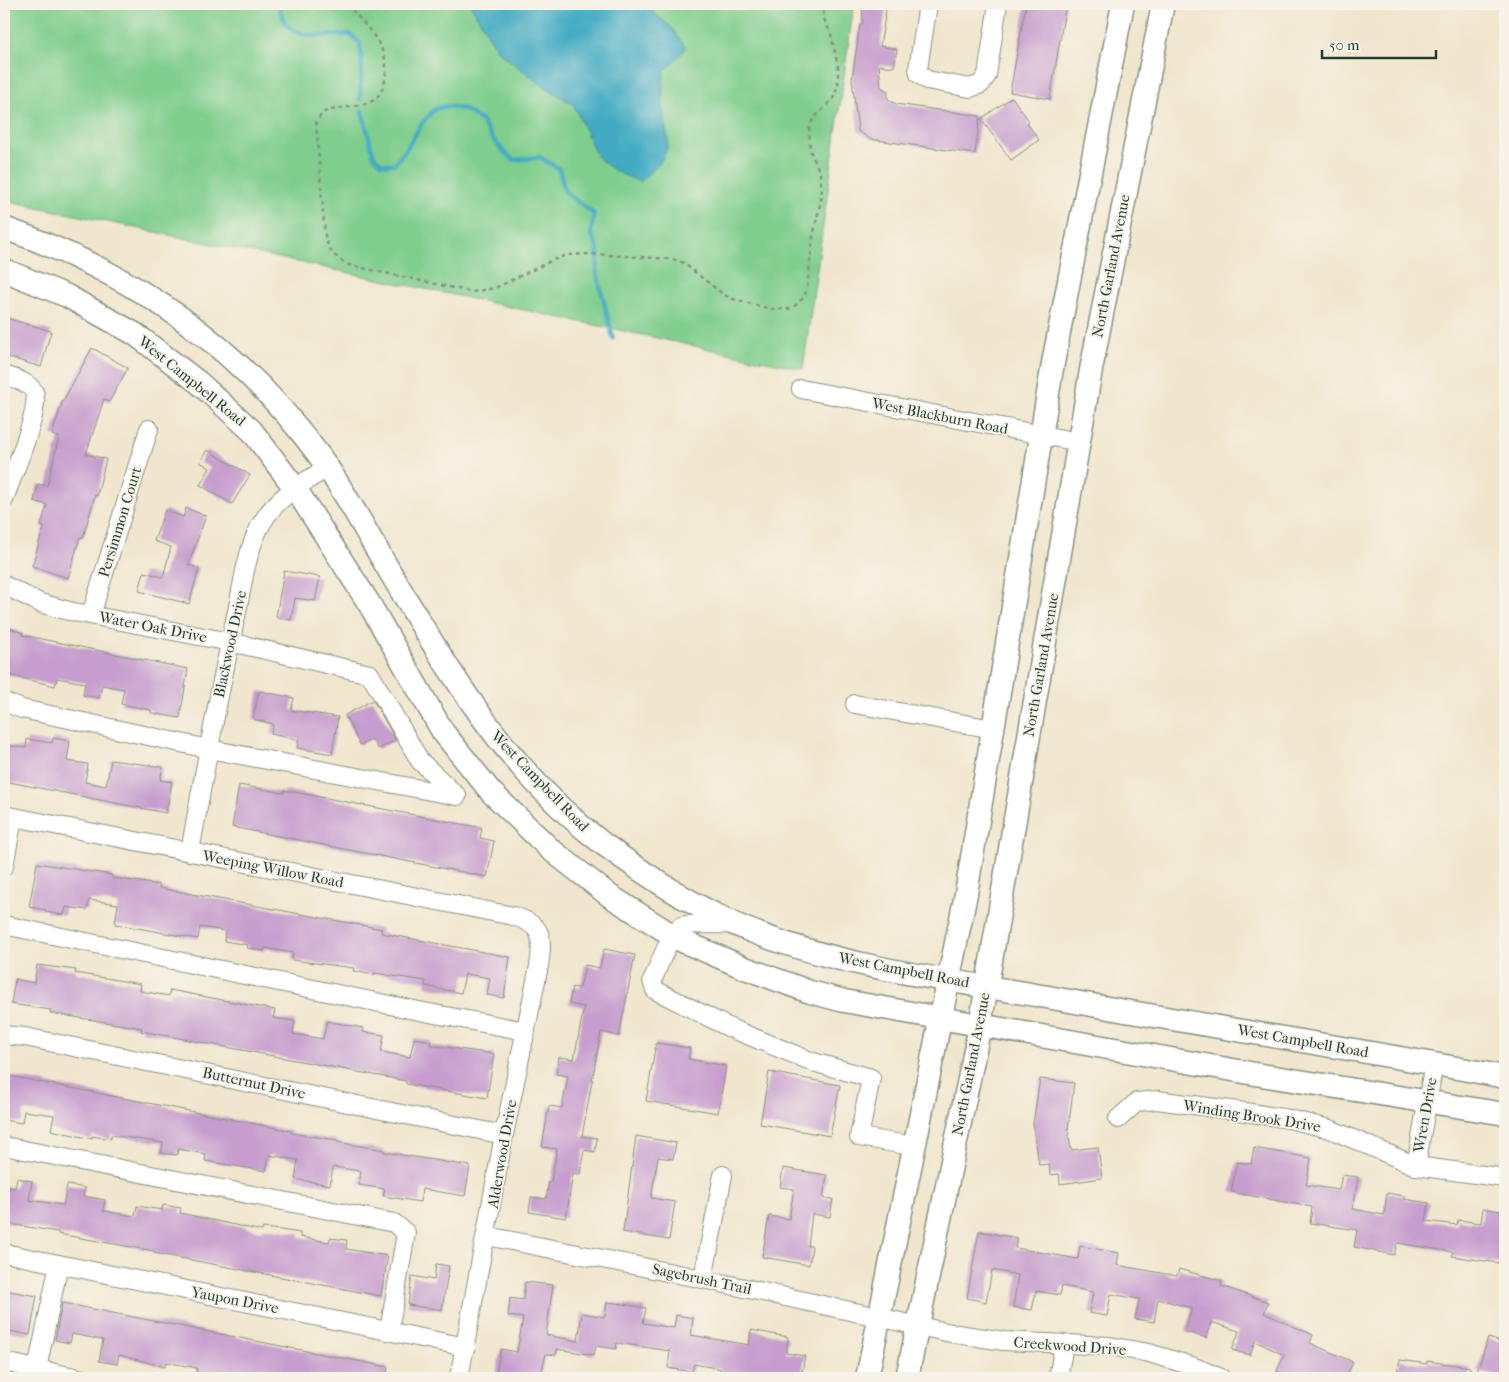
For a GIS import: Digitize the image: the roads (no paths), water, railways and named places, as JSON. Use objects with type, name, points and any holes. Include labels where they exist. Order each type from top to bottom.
[{"type":"main road","points":[[867,1378],[966,894],[1053,363],[1123,4]]},
{"type":"main road","name":"North Garland Avenue","points":[[906,1378],[980,1026],[1091,370],[1163,4]]},
{"type":"main road","name":"West Campbell Road","points":[[4,228],[53,245],[131,284],[201,331],[261,386],[327,468],[463,691],[502,746],[568,814],[599,840],[675,892],[736,924],[785,942],[839,958],[948,980],[1434,1063],[1505,1077]]},
{"type":"main road","name":"West Campbell Road","points":[[4,270],[67,296],[135,334],[198,382],[252,431],[295,488],[370,605],[443,732],[491,792],[550,849],[610,896],[673,936],[745,968],[810,992],[844,1002],[1261,1075],[1505,1114]]},
{"type":"main road","points":[[430,709],[463,691]]},
{"type":"street","points":[[928,4],[918,69],[919,74],[927,80],[970,88],[981,84],[987,75],[998,4]]},
{"type":"street","points":[[4,375],[30,387],[34,392],[35,400],[32,421],[4,500]]},
{"type":"street","name":"West Blackburn Road","points":[[801,389],[1079,442]]},
{"type":"street","name":"Persimmon Court","points":[[91,614],[149,429]]},
{"type":"street","name":"Blackwood Drive","points":[[190,852],[230,642],[251,547],[263,522],[276,504],[295,488],[327,468]]},
{"type":"street","name":"Water Oak Drive","points":[[4,585],[40,603],[230,642],[370,674],[420,761],[457,796],[209,749]]},
{"type":"street","points":[[4,702],[22,709],[209,749]]},
{"type":"street","points":[[855,704],[993,729]]},
{"type":"street","points":[[4,866],[8,817]]},
{"type":"street","name":"Weeping Willow Road","points":[[8,817],[513,916],[529,921],[539,930]]},
{"type":"street","points":[[736,924],[711,926],[692,924],[681,926],[673,936],[652,981],[655,990],[730,1028],[812,1062],[871,1078],[859,1137],[913,1146]]},
{"type":"street","points":[[4,925],[424,1012],[526,1030]]},
{"type":"street","name":"Alderwood Drive","points":[[459,1378],[487,1236],[504,1135],[540,966],[539,930]]},
{"type":"street","name":"Butternut Drive","points":[[4,1035],[44,1040],[504,1135]]},
{"type":"street","name":"Wren Drive","points":[[1416,1166],[1434,1063]]},
{"type":"street","name":"Winding Brook Drive","points":[[1118,1119],[1137,1102],[1157,1100],[1289,1119],[1330,1129],[1416,1166],[1505,1178]]},
{"type":"street","points":[[4,1146],[394,1224],[406,1233],[388,1331]]},
{"type":"street","points":[[703,1279],[723,1175]]},
{"type":"street","name":"Sagebrush Trail","points":[[487,1236],[703,1279],[917,1325]]},
{"type":"street","name":"Yaupon Drive","points":[[4,1253],[466,1347]]},
{"type":"street","points":[[36,1369],[59,1264]]},
{"type":"street","name":"Creekwood Drive","points":[[917,1325],[1004,1341],[1109,1346],[1149,1353],[1192,1366],[1221,1378]]},
{"type":"street","points":[[1058,1378],[1064,1345]]},
{"type":"street","points":[[4,1362],[79,1378]]},
{"type":"water","points":[[470,4],[643,4],[671,27],[685,46],[685,50],[664,72],[662,103],[668,142],[661,161],[640,182],[617,172],[598,158],[573,104],[539,83],[498,51]]},
{"type":"waterway","points":[[280,4],[282,17],[287,25],[295,31],[316,36],[350,34],[360,43],[362,61],[360,99]]},
{"type":"waterway","points":[[362,111],[374,156],[382,164],[394,164],[403,154],[423,122],[435,109],[447,106],[464,109],[482,121],[492,138],[514,160],[540,157],[559,169],[565,192],[594,214],[591,233],[598,249],[597,274],[613,338]]}]
